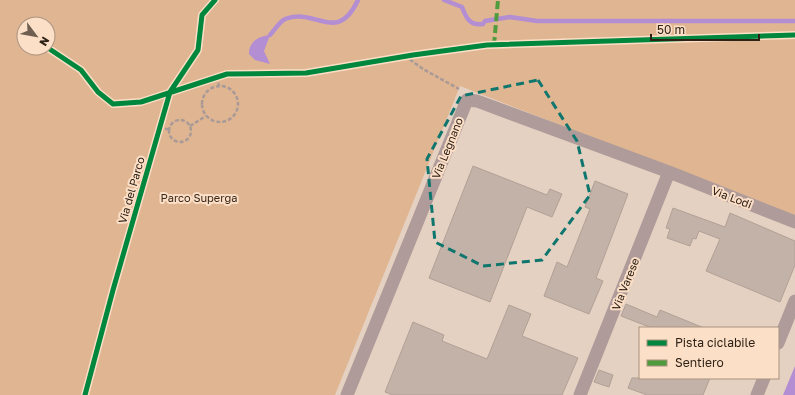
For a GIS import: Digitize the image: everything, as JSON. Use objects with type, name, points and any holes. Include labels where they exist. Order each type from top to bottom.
[{"type":"street","points":[[468,100],[477,101],[669,172]]},
{"type":"street","name":"Via Legnano","points":[[347,395],[468,100]]},
{"type":"street","name":"Via Lodi","points":[[669,172],[795,222]]},
{"type":"street","name":"Via Varese","points":[[580,395],[669,172]]},
{"type":"street","points":[[779,340],[795,300]]},
{"type":"street","points":[[757,395],[764,379]]},
{"type":"path","points":[[398,57],[413,55]]},
{"type":"path","points":[[406,56],[423,69],[464,92],[468,100]]},
{"type":"path","points":[[210,79],[219,76],[219,86]]},
{"type":"path","points":[[219,86],[225,87],[234,93],[237,98],[237,110],[229,120],[223,122],[211,120],[206,116],[202,105],[202,100],[208,90],[219,86]]},
{"type":"path","points":[[190,127],[206,116]]},
{"type":"path","points":[[178,120],[185,121],[190,127],[190,134],[182,141],[173,139],[169,130],[172,123],[178,120]]},
{"type":"path","points":[[157,136],[161,122]]},
{"type":"path","points":[[159,129],[169,130]]},
{"type":"highlighted area","points":[[538,80],[577,141],[590,195],[542,260],[483,266],[435,242],[427,159],[461,96]]},
{"type":"green space","name":"Parco Superga","points":[[0,0],[795,0],[795,216],[460,86],[335,395],[0,395]]},
{"type":"shaded area","points":[[270,35],[264,51],[270,64],[255,60],[249,54],[252,43],[258,38]]},
{"type":"shaded area","points":[[795,366],[795,395],[783,395]]},
{"type":"building","points":[[473,166],[547,195],[550,189],[562,194],[552,217],[527,207],[490,302],[429,278]]},
{"type":"building","points":[[595,181],[628,194],[596,278],[603,281],[589,314],[544,296],[557,262],[567,267],[590,209],[585,207]]},
{"type":"building","points":[[673,208],[725,227],[730,213],[795,241],[795,265],[780,302],[706,271],[720,239],[699,231],[696,239],[693,238],[690,246],[667,238],[670,229],[666,228]]},
{"type":"building","points":[[626,304],[657,317],[660,310],[702,327],[649,327],[621,316]]},
{"type":"building","points":[[509,305],[531,314],[522,336],[578,358],[562,395],[393,395],[385,392],[413,322],[444,335],[442,341],[487,359]]},
{"type":"building","points":[[599,370],[613,375],[609,387],[594,382]]},
{"type":"building","points":[[632,378],[710,379],[703,395],[647,395],[628,388]]},
{"type":"waterway","points":[[270,35],[285,19],[307,17],[334,23],[342,20],[350,13],[358,0]]},
{"type":"waterway","points":[[444,0],[462,7],[465,15],[475,24],[483,24],[485,21],[510,17],[537,21],[795,21]]},
{"type":"marked path","points":[[494,45],[498,0]]},
{"type":"cycle path","name":"Via del Parco","points":[[85,395],[113,290],[170,92],[198,50],[202,15],[215,0]]},
{"type":"cycle path","points":[[56,53],[81,70],[98,92],[113,104],[141,102],[227,74],[306,73],[413,55],[487,45],[795,35]]}]
